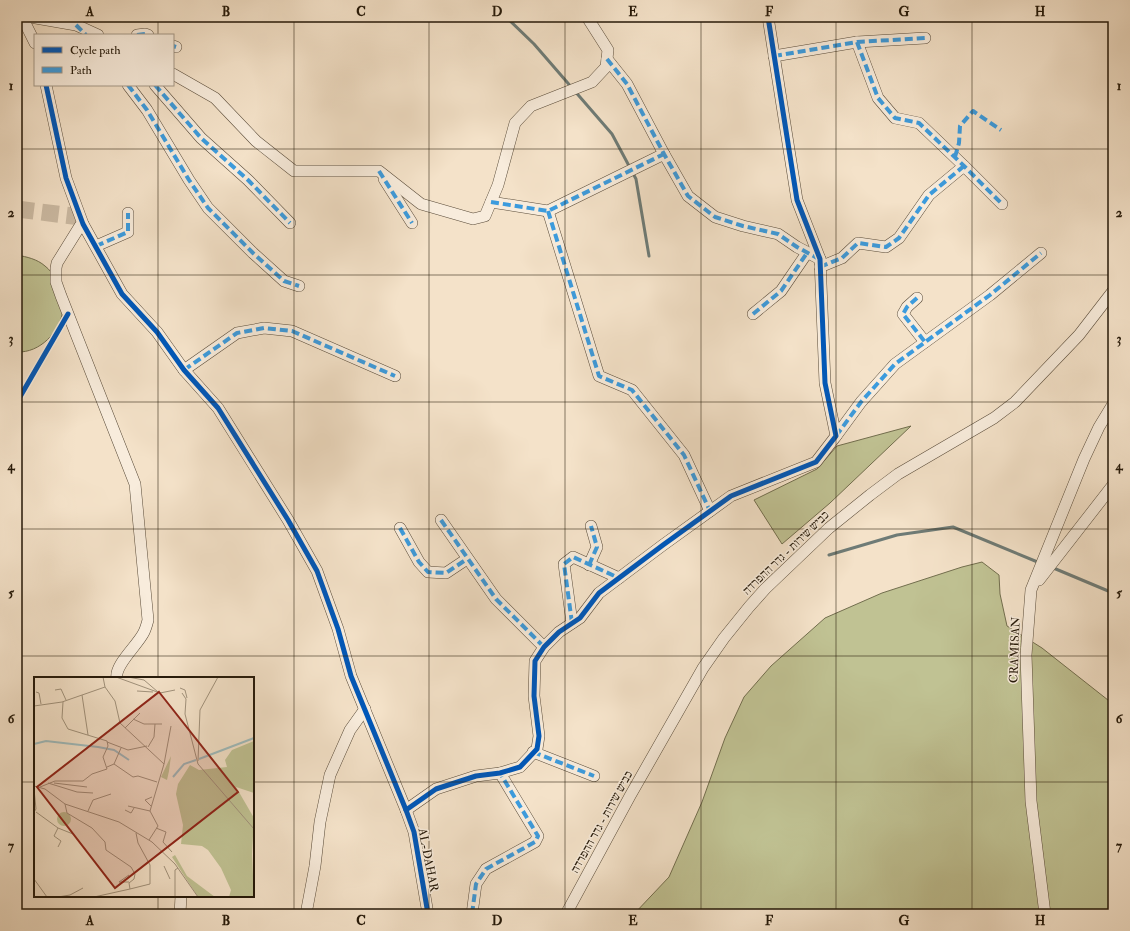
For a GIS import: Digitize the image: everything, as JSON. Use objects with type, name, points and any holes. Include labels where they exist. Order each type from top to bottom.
[{"type":"street","points":[[22,17],[34,41]]},
{"type":"street","points":[[30,17],[76,25],[96,34]]},
{"type":"street","points":[[174,75],[215,98],[256,141],[294,171],[379,171],[421,204],[473,219],[485,216],[498,186],[515,123],[531,106],[592,82],[606,67],[608,50],[587,17]]},
{"type":"street","points":[[768,17],[797,200],[820,263],[825,383],[836,436]]},
{"type":"street","points":[[76,25],[85,34]]},
{"type":"street","points":[[774,56],[857,42],[924,38]]},
{"type":"street","points":[[857,42],[878,98],[895,118],[919,123],[1002,204]]},
{"type":"street","points":[[607,59],[627,84],[688,196],[715,217],[743,226],[778,234],[807,252],[820,263]]},
{"type":"street","name":"AL-DAHAR","points":[[46,86],[66,178],[83,224],[122,294],[157,332],[184,370],[218,408],[265,482],[317,571],[338,629],[350,676],[365,709],[414,832],[428,914]]},
{"type":"street","points":[[129,86],[147,110],[189,180],[208,208],[253,253],[284,281],[299,286]]},
{"type":"street","points":[[156,86],[201,138],[248,180],[290,223]]},
{"type":"street","points":[[491,202],[548,211],[664,154]]},
{"type":"street","points":[[820,263],[842,258],[858,243],[886,247],[899,238],[929,195],[964,166]]},
{"type":"street","points":[[379,171],[412,223]]},
{"type":"street","points":[[548,211],[599,376],[632,390],[684,456],[710,511]]},
{"type":"street","points":[[96,246],[128,232],[128,213]]},
{"type":"street","points":[[83,224],[80,226],[57,263],[56,282],[69,320],[135,484],[148,620],[144,633],[120,665],[117,677]]},
{"type":"street","points":[[753,314],[781,291],[807,252]]},
{"type":"street","points":[[406,810],[436,789],[476,776],[500,773],[520,767],[537,748],[539,736],[534,696],[535,661],[544,647],[559,632],[580,618],[599,593],[731,496],[816,462],[861,402],[895,364],[990,295],[1041,253]]},
{"type":"street","name":"כביש שירות - גדר ההפרדה","points":[[566,914],[630,796],[703,668],[724,638],[749,607],[765,589],[829,528],[870,494],[898,474],[994,418],[1015,402],[1079,335],[1113,291]]},
{"type":"street","points":[[916,298],[907,307],[903,314],[925,342]]},
{"type":"street","points":[[184,370],[237,333],[264,328],[292,331],[395,376]]},
{"type":"street","name":"CRAMISAN","points":[[1044,914],[1031,801],[1026,655],[1032,590],[1084,459],[1099,427],[1113,404]]},
{"type":"street","points":[[1032,590],[1113,486]]},
{"type":"street","points":[[441,520],[496,599],[544,647]]},
{"type":"street","points":[[589,565],[597,548],[591,526]]},
{"type":"street","points":[[400,528],[419,562],[428,572],[446,573],[468,558]]},
{"type":"street","points":[[572,623],[564,564],[573,558],[618,578]]},
{"type":"street","points":[[306,914],[315,866],[320,822],[330,775],[350,730],[365,709]]},
{"type":"street","points":[[533,752],[594,776]]},
{"type":"street","points":[[472,914],[476,884],[486,869],[534,842],[538,836],[500,773]]},
{"type":"street","points":[[180,914],[181,897]]},
{"type":"green space","points":[[17,255],[39,262],[51,272],[56,281],[63,308],[58,326],[48,340],[33,349],[17,352]]},
{"type":"green space","points":[[911,426],[830,503],[782,544],[754,500],[817,469],[837,446]]},
{"type":"green space","points":[[982,562],[999,575],[1000,594],[1007,626],[1042,648],[1113,704],[1113,914],[634,914],[669,877],[702,802],[725,738],[744,697],[771,666],[825,618],[882,593]]},
{"type":"waterway","points":[[506,17],[534,44],[612,134],[636,179],[649,256]]},
{"type":"waterway","points":[[829,555],[897,535],[953,527],[1040,563]]},
{"type":"waterway","points":[[1051,567],[1113,593]]},
{"type":"tunnel","points":[[17,209],[81,217]]},
{"type":"marked path","points":[[76,25],[85,34]]},
{"type":"marked path","points":[[774,56],[857,42],[925,38]]},
{"type":"marked path","points":[[857,42],[878,98],[895,118],[919,123],[1002,204]]},
{"type":"marked path","points":[[607,59],[627,84],[688,196],[715,217],[743,226],[778,234],[797,247],[819,259]]},
{"type":"marked path","points":[[129,86],[147,110],[189,180],[208,208],[253,253],[284,281],[299,286]]},
{"type":"marked path","points":[[156,86],[201,138],[248,180],[290,223]]},
{"type":"marked path","points":[[955,157],[959,143],[960,126],[973,111],[1001,130]]},
{"type":"marked path","points":[[491,202],[548,211],[664,154]]},
{"type":"marked path","points":[[820,267],[842,258],[858,243],[886,247],[899,238],[929,195],[964,166]]},
{"type":"marked path","points":[[379,171],[412,223]]},
{"type":"marked path","points":[[548,211],[599,376],[632,390],[684,455],[710,511]]},
{"type":"marked path","points":[[96,246],[128,232],[128,213]]},
{"type":"marked path","points":[[753,314],[781,291],[807,253]]},
{"type":"marked path","points":[[836,436],[861,402],[895,364],[990,295],[1041,253]]},
{"type":"marked path","points":[[917,298],[907,307],[903,314],[925,342]]},
{"type":"marked path","points":[[184,370],[237,333],[264,328],[292,331],[395,376]]},
{"type":"marked path","points":[[441,520],[496,599],[544,647]]},
{"type":"marked path","points":[[589,565],[597,547],[591,526]]},
{"type":"marked path","points":[[400,528],[419,562],[428,572],[446,573],[467,559]]},
{"type":"marked path","points":[[572,623],[564,564],[573,557],[619,578]]},
{"type":"marked path","points":[[533,752],[594,776]]},
{"type":"marked path","points":[[472,914],[476,884],[486,869],[535,842],[538,836],[500,773]]},
{"type":"cycle path","points":[[406,810],[436,789],[476,776],[500,773],[520,767],[537,749],[539,736],[534,696],[535,661],[544,647],[559,632],[580,618],[599,593],[663,545],[731,496],[816,462],[836,436],[825,383],[820,259],[797,200],[768,17]]},
{"type":"cycle path","points":[[46,86],[66,178],[83,224],[122,294],[157,332],[184,370],[218,408],[288,520],[317,571],[338,629],[351,676],[414,832],[428,914]]},
{"type":"cycle path","points":[[17,402],[68,314]]}]
